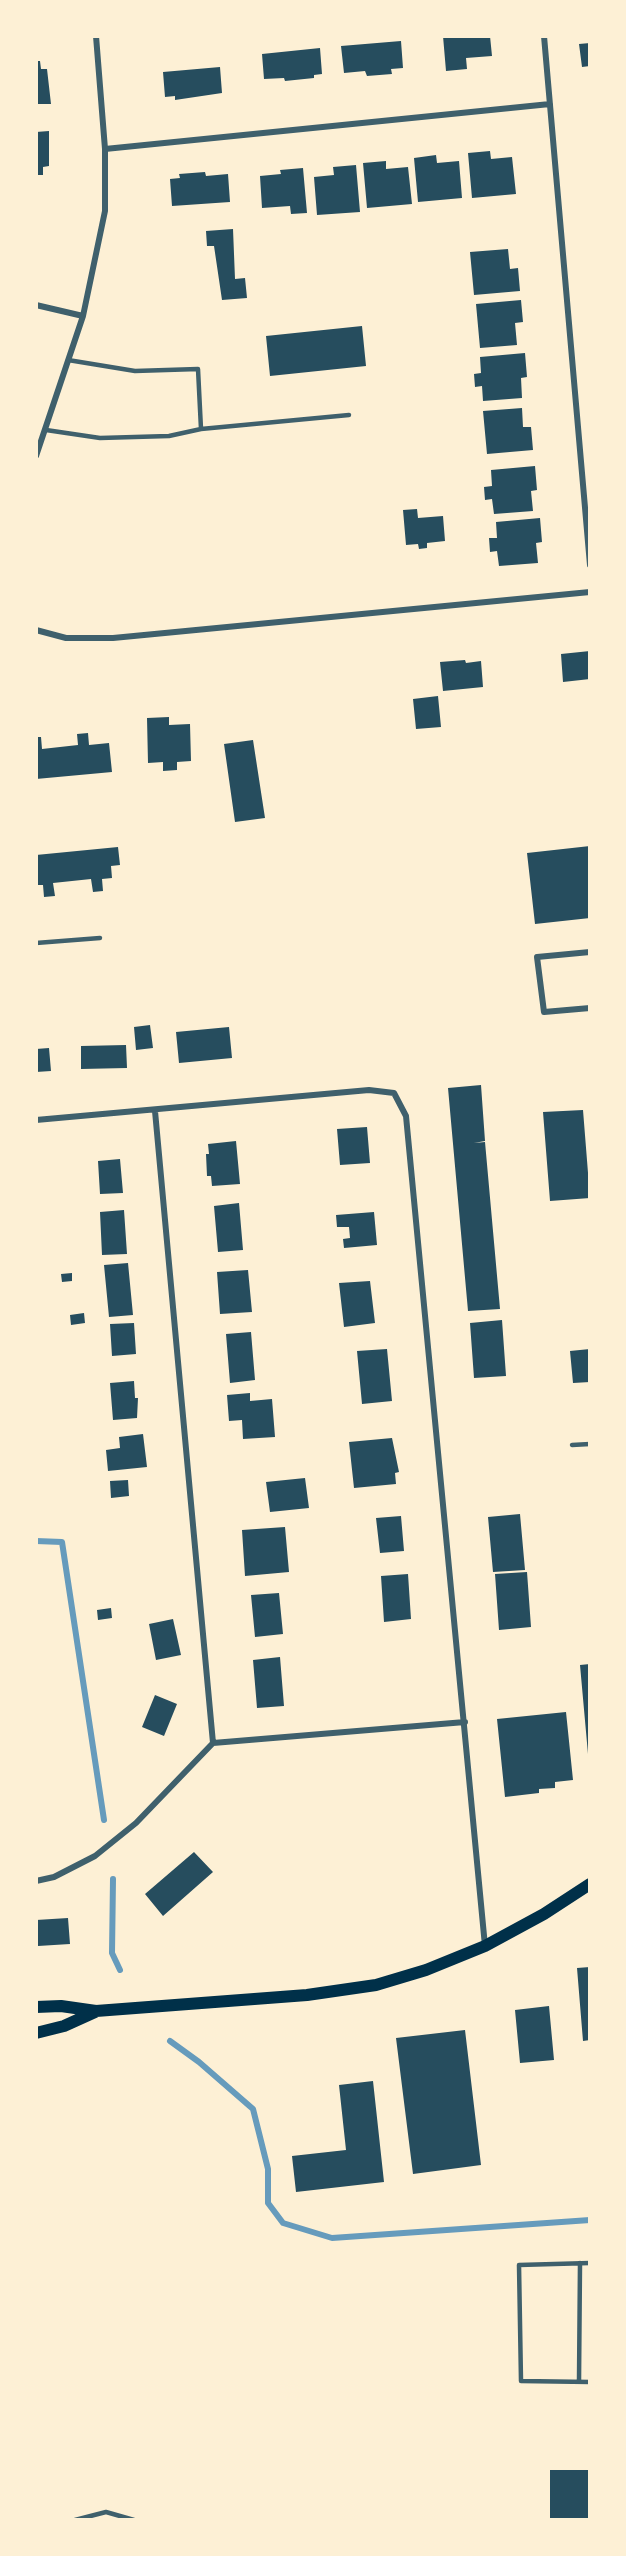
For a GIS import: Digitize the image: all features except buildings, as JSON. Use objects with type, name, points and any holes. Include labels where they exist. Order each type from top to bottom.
[{"type":"main road","points":[[36,2007],[61,2006],[96,2011],[345,1990],[426,1970],[485,1946],[544,1914],[590,1884]]},
{"type":"main road","points":[[36,2033],[64,2026],[96,2011]]},
{"type":"street","points":[[36,456],[82,316],[105,212],[105,148],[96,36]]},
{"type":"street","points":[[544,36],[590,566]]},
{"type":"street","points":[[105,148],[550,104]]},
{"type":"street","points":[[36,305],[82,316]]},
{"type":"street","points":[[36,630],[66,638],[113,638],[590,592]]},
{"type":"street","points":[[590,952],[537,957],[544,1012],[590,1008]]},
{"type":"street","points":[[36,1120],[156,1111],[369,1090],[394,1093],[406,1116],[485,1946]]},
{"type":"street","points":[[156,1111],[213,1743]]},
{"type":"street","points":[[36,1881],[54,1877],[95,1856],[136,1823],[213,1743],[465,1722]]},
{"type":"lane","points":[[68,360],[135,370],[198,369],[201,429]]},
{"type":"lane","points":[[46,430],[100,438],[169,436],[201,429],[349,415]]},
{"type":"lane","points":[[36,944],[100,938]]},
{"type":"lane","points":[[572,1446],[590,1444]]},
{"type":"lane","points":[[579,2381],[580,2263]]},
{"type":"lane","points":[[590,2263],[519,2265],[521,2381],[590,2382]]},
{"type":"lane","points":[[75,2520],[106,2512],[134,2520]]},
{"type":"waterway","points":[[36,1541],[62,1542],[104,1820]]},
{"type":"waterway","points":[[113,1879],[112,1953],[120,1970]]},
{"type":"waterway","points":[[170,2041],[199,2062],[253,2109],[268,2169],[268,2203],[283,2223],[332,2238],[590,2220]]}]
